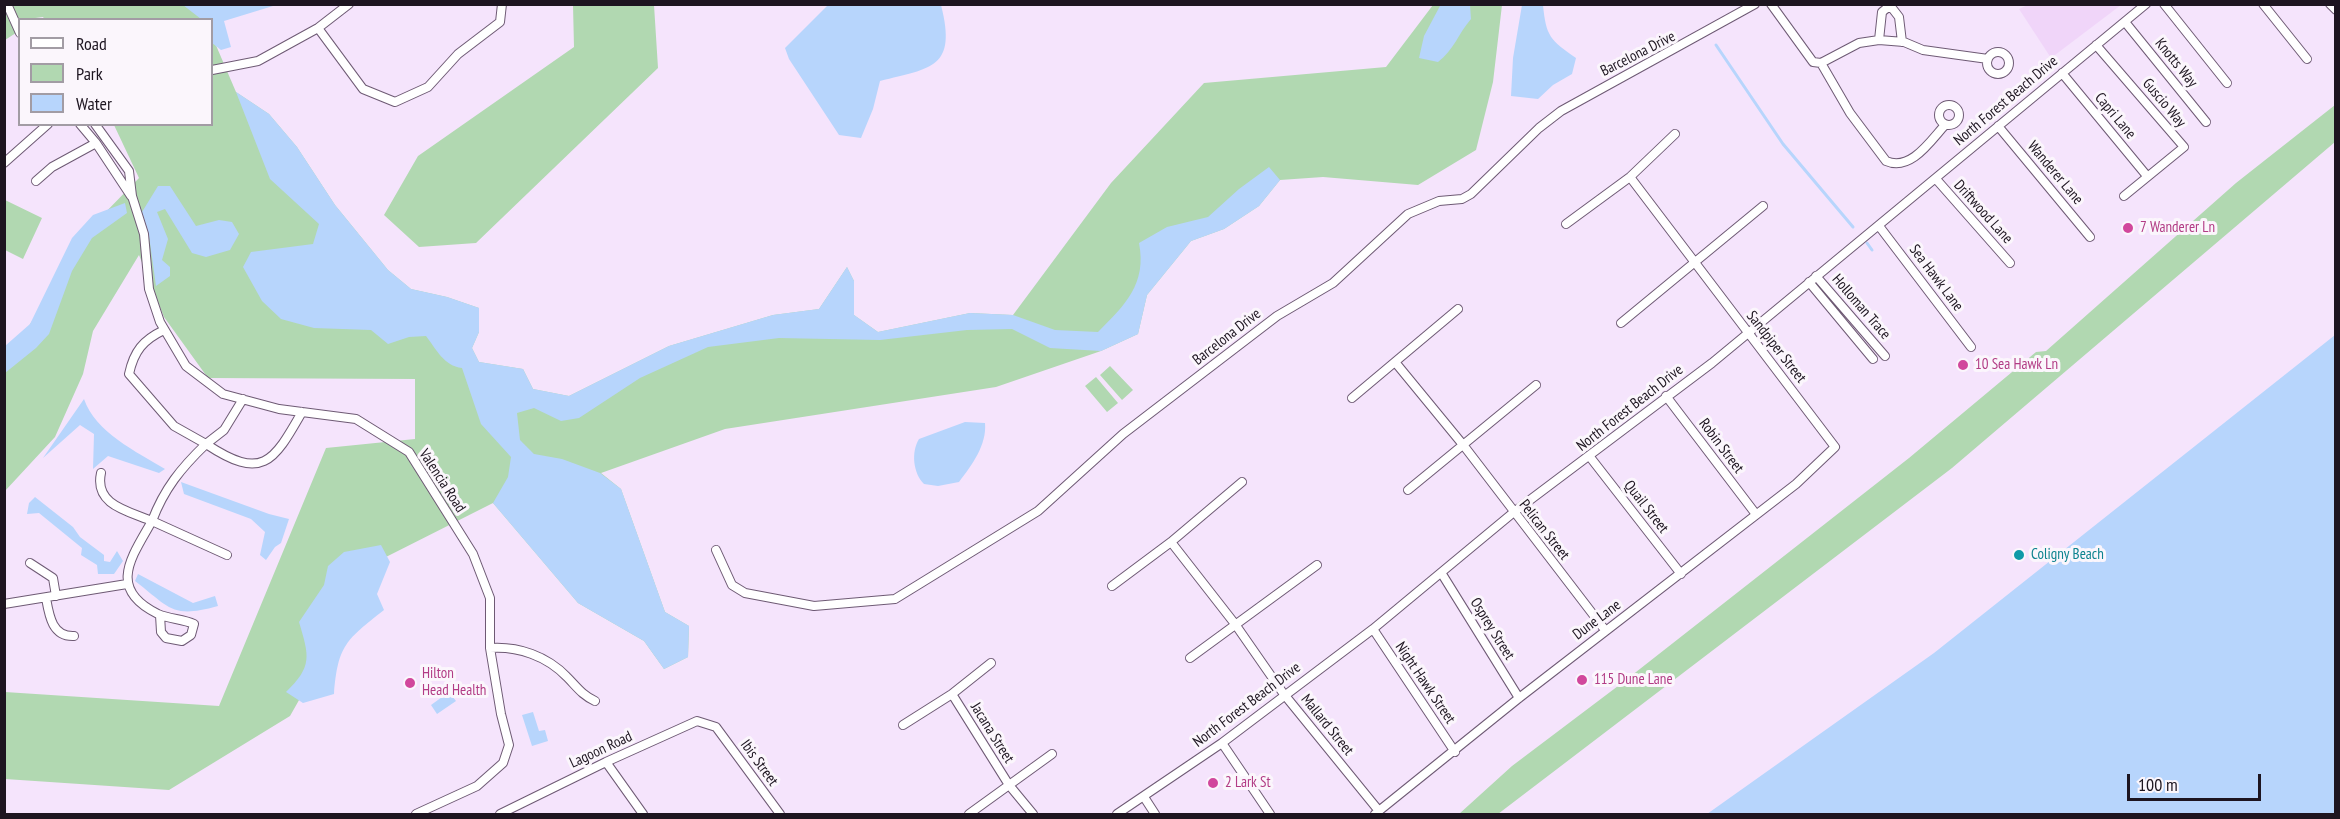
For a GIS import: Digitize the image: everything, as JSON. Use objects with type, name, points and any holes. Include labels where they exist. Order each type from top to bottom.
[{"type":"street","points":[[8,4],[18,28]]},
{"type":"street","points":[[213,70],[258,61],[318,28],[349,4]]},
{"type":"street","points":[[318,28],[363,89],[395,102],[428,87],[458,54],[500,22],[502,4]]},
{"type":"street","name":"Barcelona Drive","points":[[716,550],[732,585],[745,593],[813,606],[896,599],[1038,511],[1123,434],[1277,316],[1333,283],[1408,214],[1439,201],[1462,199],[1471,194],[1539,128],[1561,111],[1755,4]]},
{"type":"street","points":[[1771,4],[1813,62],[1821,63],[1859,43],[1879,40],[1902,42],[1923,50],[1988,59]]},
{"type":"street","name":"North Forest Beach Drive","points":[[1117,814],[1222,742],[1283,693],[1372,629],[1442,574],[1514,512],[1590,457],[1748,333],[2146,4]]},
{"type":"street","points":[[2164,4],[2227,83]]},
{"type":"street","points":[[2264,4],[2307,59]]},
{"type":"street","points":[[2330,4],[2336,10]]},
{"type":"street","points":[[1879,40],[1882,12],[1887,8],[1892,8],[1899,16],[1902,42]]},
{"type":"street","name":"Knotts Way","points":[[2125,22],[2206,122]]},
{"type":"street","name":"Guscio Way","points":[[2096,45],[2184,147],[2124,196]]},
{"type":"street","points":[[1821,63],[1850,113],[1886,161],[1893,164],[1903,163],[1918,155],[1945,125]]},
{"type":"street","name":"Capri Lane","points":[[2062,73],[2147,176]]},
{"type":"street","points":[[4,163],[46,126]]},
{"type":"street","name":"Valencia Road","points":[[82,126],[132,196]]},
{"type":"street","name":"Valencia Road","points":[[96,126],[129,171],[132,196],[144,234],[149,289],[164,330],[186,366],[223,394],[302,412],[356,419],[408,452],[473,554],[490,598],[490,648],[501,714],[509,745],[503,763],[477,786],[416,814]]},
{"type":"street","name":"Wanderer Lane","points":[[1998,126],[2090,237]]},
{"type":"street","points":[[1566,224],[1630,177],[1675,134]]},
{"type":"street","points":[[36,180],[52,167],[96,143]]},
{"type":"street","name":"Sandpiper Street","points":[[1630,177],[1693,263],[1835,447]]},
{"type":"street","name":"Driftwood Lane","points":[[1936,179],[2010,263]]},
{"type":"street","points":[[1621,323],[1763,206]]},
{"type":"street","name":"Sea Hawk Lane","points":[[1879,226],[1971,347]]},
{"type":"street","name":"Holloman Trace","points":[[1816,276],[1885,356]]},
{"type":"street","points":[[1809,282],[1873,358]]},
{"type":"street","points":[[1352,398],[1458,309]]},
{"type":"street","points":[[164,330],[152,336],[133,356],[129,374],[174,426],[224,456],[256,465],[269,460],[302,412]]},
{"type":"street","name":"Pelican Street","points":[[1395,362],[1464,446],[1605,630]]},
{"type":"street","points":[[1408,490],[1536,385]]},
{"type":"street","name":"Robin Street","points":[[1666,396],[1755,513]]},
{"type":"street","points":[[160,615],[129,591],[126,579],[132,555],[152,521],[161,496],[179,471],[224,430],[243,399]]},
{"type":"street","name":"Dune Lane","points":[[1377,813],[1605,630],[1681,574],[1755,513],[1796,484],[1835,447]]},
{"type":"street","name":"Quail Street","points":[[1590,457],[1681,574]]},
{"type":"street","points":[[100,473],[98,484],[101,495],[113,504],[227,555]]},
{"type":"street","points":[[1112,586],[1171,542],[1242,482]]},
{"type":"street","name":"Mallard Street","points":[[1171,542],[1235,624],[1283,693],[1377,813]]},
{"type":"street","points":[[30,563],[53,578],[56,596]]},
{"type":"street","points":[[1190,658],[1317,565]]},
{"type":"street","name":"Osprey Street","points":[[1442,574],[1519,698]]},
{"type":"street","points":[[4,604],[127,584]]},
{"type":"street","points":[[46,598],[49,619],[58,632],[74,636]]},
{"type":"street","name":"Night Hawk Street","points":[[1372,629],[1455,752]]},
{"type":"street","points":[[490,648],[509,647],[542,658],[566,675],[583,695],[595,701]]},
{"type":"street","name":"Jacana Street","points":[[903,725],[952,694],[991,663]]},
{"type":"street","name":"Jacana Street","points":[[952,694],[1009,785],[1033,814]]},
{"type":"street","name":"Lagoon Road","points":[[504,813],[606,762],[698,721],[716,727]]},
{"type":"street","name":"Ibis Street","points":[[716,727],[780,814]]},
{"type":"street","points":[[1222,742],[1270,814]]},
{"type":"street","name":"Jacana Street","points":[[969,814],[1052,754]]},
{"type":"street","points":[[606,762],[644,814]]},
{"type":"street","points":[[1144,797],[1155,814]]},
{"type":"shaded area","points":[[2030,4],[2121,5],[2051,58],[2019,9]]},
{"type":"green space","points":[[5,5],[217,5],[205,18],[18,18],[18,32],[5,40]]},
{"type":"green space","points":[[573,5],[654,5],[658,68],[476,243],[419,247],[384,215],[418,156],[574,47]]},
{"type":"green space","points":[[1433,5],[1502,5],[1493,82],[1476,150],[1418,185],[1323,177],[1280,180],[1259,206],[1224,229],[1191,241],[1147,295],[1138,334],[1101,351],[996,387],[725,429],[601,473],[621,489],[665,612],[689,626],[688,657],[664,669],[644,641],[578,603],[493,503],[378,561],[290,716],[169,790],[5,779],[5,692],[219,706],[326,448],[415,439],[415,379],[208,378],[164,317],[139,255],[93,331],[83,374],[55,437],[5,491],[5,363],[96,222],[139,178],[114,126],[213,126],[213,38],[236,92],[269,114],[297,147],[335,205],[388,270],[411,289],[447,297],[479,308],[479,332],[472,348],[479,362],[523,369],[533,389],[569,396],[669,346],[773,315],[819,309],[847,267],[854,281],[854,315],[878,332],[970,313],[1013,315],[1111,183],[1204,83],[1386,67]]},
{"type":"green space","points":[[2335,105],[2335,142],[1952,468],[1498,814],[1459,814],[1512,766],[1622,683],[1909,458],[2036,352],[2046,351],[2236,183]]},
{"type":"green space","points":[[5,200],[42,218],[23,259],[5,250]]},
{"type":"green space","points":[[1110,366],[1133,390],[1122,400],[1100,375]]},
{"type":"green space","points":[[1096,377],[1118,403],[1107,412],[1085,386]]},
{"type":"water","points":[[1441,4],[1470,5],[1471,19],[1448,52],[1438,62],[1419,58],[1424,36]]},
{"type":"water","points":[[183,5],[273,6],[224,21],[231,47],[221,50],[213,44],[213,18],[200,18]]},
{"type":"water","points":[[828,5],[941,5],[946,42],[942,53],[936,62],[926,68],[880,81],[873,109],[861,138],[839,135],[789,59],[785,48]]},
{"type":"water","points":[[1522,5],[1543,5],[1546,24],[1551,36],[1576,58],[1572,74],[1553,85],[1538,99],[1511,96],[1513,58]]},
{"type":"water","points":[[236,92],[269,114],[297,147],[335,205],[388,270],[411,289],[447,297],[479,308],[479,332],[472,348],[479,362],[523,369],[533,389],[569,396],[669,346],[773,315],[819,309],[847,267],[854,281],[854,315],[878,332],[970,313],[1013,315],[1055,330],[1098,332],[1132,293],[1140,270],[1139,243],[1167,227],[1208,217],[1239,189],[1269,167],[1280,180],[1259,206],[1224,229],[1191,241],[1147,295],[1138,334],[1101,351],[1050,348],[1012,329],[967,330],[880,340],[779,338],[708,347],[640,378],[579,418],[561,421],[534,408],[517,413],[520,440],[534,454],[562,459],[600,473],[621,489],[665,612],[689,626],[688,657],[664,669],[644,641],[578,603],[493,503],[508,477],[511,457],[481,424],[462,368],[445,360],[426,336],[409,337],[388,344],[371,330],[314,328],[281,319],[262,301],[243,267],[251,252],[313,244],[319,224],[270,179]]},
{"type":"water","points":[[158,186],[170,186],[196,226],[219,220],[232,222],[239,234],[230,250],[206,257],[192,253],[165,209],[157,212],[168,239],[162,260],[170,267],[170,276],[156,286],[149,236],[142,212]]},
{"type":"water","points":[[125,203],[127,213],[92,238],[72,271],[49,334],[36,348],[5,373],[5,346],[30,324],[72,238],[93,215]]},
{"type":"water","points":[[2335,335],[2335,814],[1707,814],[1934,653]]},
{"type":"water","points":[[84,399],[89,411],[107,431],[165,469],[159,473],[108,456],[93,469],[94,434],[80,425],[43,458]]},
{"type":"water","points":[[965,422],[985,423],[984,439],[969,469],[959,482],[938,486],[924,484],[917,474],[914,462],[916,444],[919,439]]},
{"type":"water","points":[[181,482],[289,519],[281,543],[275,547],[266,560],[260,555],[265,532],[251,519],[184,494]]},
{"type":"water","points":[[35,497],[104,555],[104,561],[110,562],[117,551],[123,561],[114,574],[98,574],[97,565],[81,555],[82,548],[39,513],[27,514],[29,503]]},
{"type":"water","points":[[381,545],[390,562],[377,594],[384,610],[346,645],[338,664],[334,694],[303,703],[286,692],[305,667],[305,644],[299,622],[324,585],[328,566],[344,552]]},
{"type":"water","points":[[138,574],[193,603],[215,596],[218,606],[191,611],[172,608],[135,581]]},
{"type":"water","points":[[449,692],[456,701],[437,714],[431,705]]},
{"type":"water","points":[[533,712],[539,731],[545,730],[548,741],[532,746],[522,715]]},
{"type":"waterway","points":[[1716,45],[1783,144],[1853,227]]},
{"type":"waterway","points":[[1867,243],[1872,250]]},
{"type":"place","name":"7 Wanderer Ln","points":[[2128,228]]},
{"type":"place","name":"10 Sea Hawk Ln","points":[[1963,365]]},
{"type":"place","name":"Coligny Beach","points":[[2019,555]]},
{"type":"place","name":"115 Dune Lane","points":[[1582,680]]},
{"type":"place","name":"Hilton Head Health","points":[[410,683]]},
{"type":"place","name":"2 Lark St","points":[[1213,783]]}]
